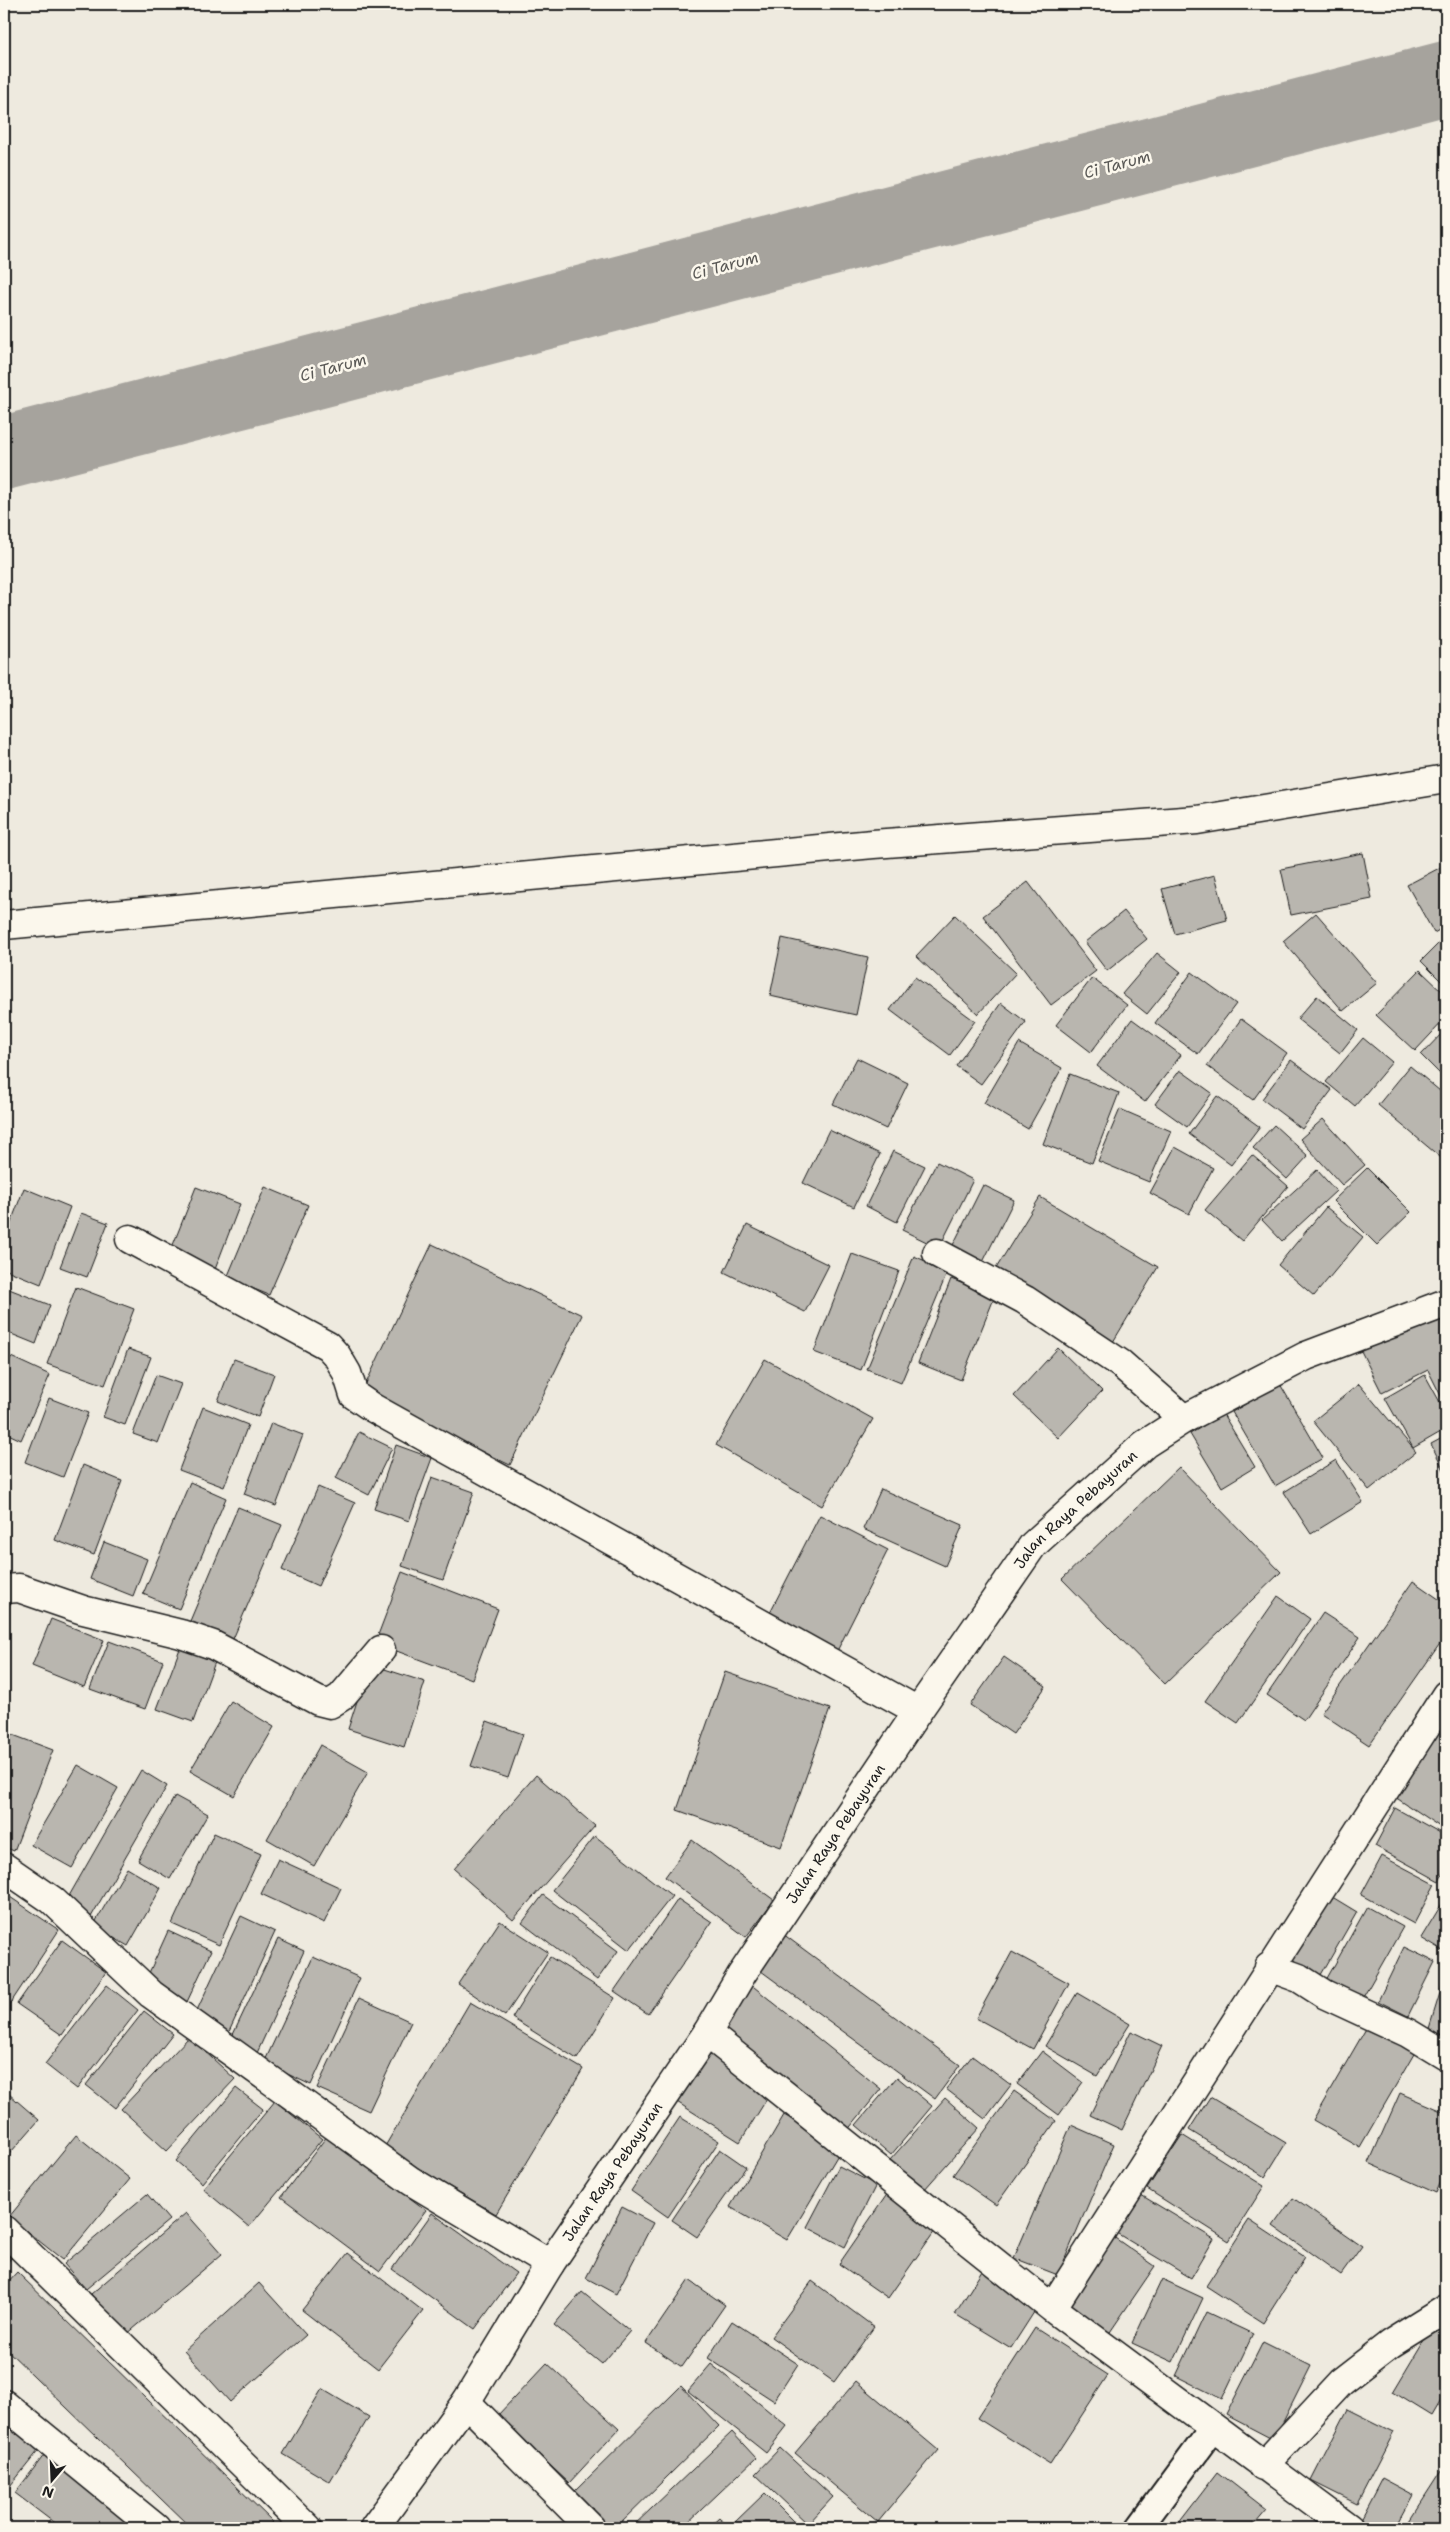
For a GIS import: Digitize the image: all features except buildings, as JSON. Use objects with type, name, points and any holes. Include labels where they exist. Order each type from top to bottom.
[{"type":"street","points":[[4,925],[873,844],[1197,820],[1446,779]]},
{"type":"street","points":[[130,1239],[328,1346],[337,1356],[347,1373],[354,1395],[373,1408],[918,1711]]},
{"type":"street","points":[[937,1253],[1025,1300],[1121,1364],[1184,1419]]},
{"type":"street","name":"Jalan Raya Pebayuran","points":[[374,2528],[466,2402],[550,2264],[708,2033],[742,1974],[918,1711],[1033,1546],[1145,1444],[1184,1419],[1306,1356],[1446,1303]]},
{"type":"street","points":[[4,1589],[19,1588],[83,1610],[181,1634],[213,1645],[318,1701],[330,1704],[341,1697],[381,1650]]},
{"type":"street","points":[[1052,2308],[1269,1967],[1446,1695]]},
{"type":"street","points":[[4,1867],[52,1900],[151,1994],[410,2181],[550,2264]]},
{"type":"street","points":[[1269,1967],[1299,1978],[1324,1994],[1381,2019],[1446,2056]]},
{"type":"street","points":[[708,2033],[1052,2308],[1263,2466],[1335,2524]]},
{"type":"street","points":[[4,2230],[308,2528]]},
{"type":"street","points":[[1263,2466],[1341,2382],[1390,2344],[1446,2309]]},
{"type":"street","points":[[466,2402],[591,2528]]},
{"type":"street","points":[[4,2404],[156,2528]]},
{"type":"lane","points":[[1139,2528],[1213,2428]]},
{"type":"waterway","name":"Ci Tarum","points":[[4,453],[1446,78]]}]
